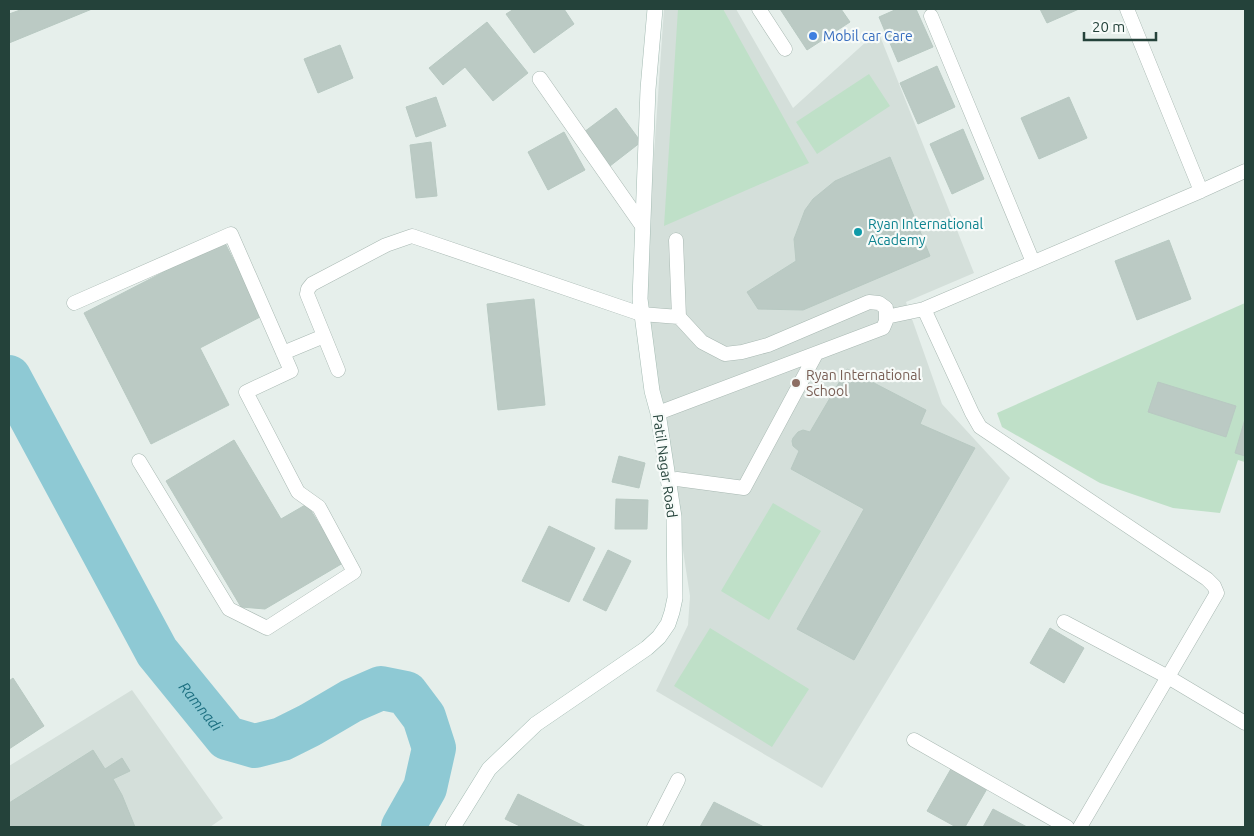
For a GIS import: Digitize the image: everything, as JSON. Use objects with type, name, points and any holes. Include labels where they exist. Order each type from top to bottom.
[{"type":"street","name":"Patil Nagar Road","points":[[453,827],[488,769],[536,724],[647,648],[659,637],[668,624],[672,612],[675,598],[674,517],[641,314],[642,225],[648,90],[655,9]]},
{"type":"street","points":[[540,79],[642,225]]},
{"type":"lane","points":[[759,9],[785,49]]},
{"type":"lane","points":[[1127,9],[1201,191]]},
{"type":"lane","points":[[931,16],[1033,262]]},
{"type":"lane","points":[[886,317],[924,309],[1245,171]]},
{"type":"lane","points":[[74,303],[231,234],[291,371],[246,392],[298,492],[319,507],[354,572],[266,628],[229,609],[140,461]]},
{"type":"lane","points":[[338,370],[307,294],[310,285],[386,245],[412,236],[641,314],[678,317],[702,342],[725,354],[742,352],[768,344],[869,302],[879,303],[886,308],[886,321],[883,328],[658,413]]},
{"type":"lane","points":[[676,240],[678,317]]},
{"type":"lane","points":[[924,309],[980,427],[1214,586],[1217,593],[1080,827]]},
{"type":"lane","points":[[283,353],[324,336]]},
{"type":"lane","points":[[677,479],[744,488],[816,354]]},
{"type":"lane","points":[[1064,622],[1168,677],[1245,723]]},
{"type":"lane","points":[[914,740],[1067,827]]},
{"type":"lane","points":[[654,827],[678,780]]},
{"type":"shaded area","name":"Ryan International School","points":[[664,9],[736,9],[793,108],[878,31],[974,273],[906,302],[942,404],[1010,478],[822,788],[656,691],[688,625],[690,596],[654,361],[648,303],[648,241]]},
{"type":"shaded area","points":[[132,690],[223,818],[210,827],[9,827],[9,766]]},
{"type":"green space","points":[[678,9],[723,9],[809,163],[664,226]]},
{"type":"green space","points":[[869,74],[890,106],[817,154],[796,122]]},
{"type":"green space","points":[[1245,303],[1245,462],[1238,460],[1220,513],[1173,508],[1100,483],[1002,427],[997,413]]},
{"type":"green space","points":[[773,503],[821,531],[769,620],[721,591]]},
{"type":"green space","points":[[710,628],[809,689],[772,747],[674,686]]},
{"type":"building","points":[[23,9],[92,9],[9,43],[9,14]]},
{"type":"building","points":[[514,9],[564,9],[574,24],[534,53],[506,14]]},
{"type":"building","name":"Mobil car Care","points":[[780,9],[841,9],[850,22],[807,50]]},
{"type":"building","points":[[897,9],[916,9],[933,47],[898,62],[879,17]]},
{"type":"building","points":[[1040,9],[1079,9],[1047,23]]},
{"type":"building","points":[[487,22],[528,73],[493,101],[465,67],[443,85],[429,68]]},
{"type":"building","points":[[340,45],[353,78],[318,93],[304,59]]},
{"type":"building","points":[[937,66],[955,107],[918,124],[900,83]]},
{"type":"building","points":[[436,97],[446,126],[416,137],[406,107]]},
{"type":"building","points":[[1069,97],[1087,138],[1039,159],[1021,118]]},
{"type":"building","points":[[616,108],[641,142],[610,166],[584,132]]},
{"type":"building","points":[[963,129],[984,179],[952,194],[930,144]]},
{"type":"building","points":[[564,132],[585,170],[548,190],[528,152]]},
{"type":"building","points":[[431,142],[437,196],[416,198],[410,145]]},
{"type":"building","name":"Ryan International Academy","points":[[890,157],[930,256],[803,310],[758,309],[747,292],[796,261],[794,239],[805,210],[813,199],[835,181]]},
{"type":"building","points":[[1169,240],[1191,299],[1137,320],[1115,261]]},
{"type":"building","points":[[224,241],[262,316],[200,348],[229,405],[151,444],[84,313]]},
{"type":"building","points":[[534,299],[545,405],[498,410],[487,304]]},
{"type":"building","name":"Ryan International School","points":[[847,369],[926,410],[920,424],[975,448],[854,660],[797,629],[864,509],[791,469],[799,451],[793,446],[793,438],[798,432],[803,430],[810,432]]},
{"type":"building","points":[[1158,382],[1236,406],[1226,437],[1148,412]]},
{"type":"building","points":[[1245,419],[1245,456],[1235,453]]},
{"type":"building","points":[[234,440],[281,519],[307,504],[343,563],[265,609],[241,607],[166,481]]},
{"type":"building","points":[[619,456],[645,463],[639,488],[612,482]]},
{"type":"building","points":[[616,499],[648,500],[647,529],[615,529]]},
{"type":"building","points":[[549,526],[595,548],[569,602],[522,581]]},
{"type":"building","points":[[608,550],[631,561],[606,611],[583,600]]},
{"type":"building","points":[[1050,628],[1084,648],[1064,683],[1030,663]]},
{"type":"building","points":[[13,678],[44,726],[9,749],[9,681]]},
{"type":"building","points":[[93,750],[105,769],[122,758],[130,771],[113,779],[122,795],[135,827],[9,827],[9,803]]},
{"type":"building","points":[[952,767],[988,787],[965,827],[956,827],[927,811]]},
{"type":"building","points":[[518,794],[586,827],[522,827],[505,819]]},
{"type":"building","points":[[714,802],[764,827],[700,827]]},
{"type":"building","points":[[993,809],[1027,827],[983,827]]},
{"type":"waterway","name":"Ramnadi","points":[[9,377],[157,652],[227,738],[255,746],[282,739],[351,701],[381,688],[406,693],[424,717],[434,748],[425,788],[403,827]]},
{"type":"place","name":"Mobil car Care","points":[[813,36]]},
{"type":"place","name":"Ryan International Academy","points":[[858,232]]},
{"type":"place","name":"Ryan International School","points":[[796,383]]}]
